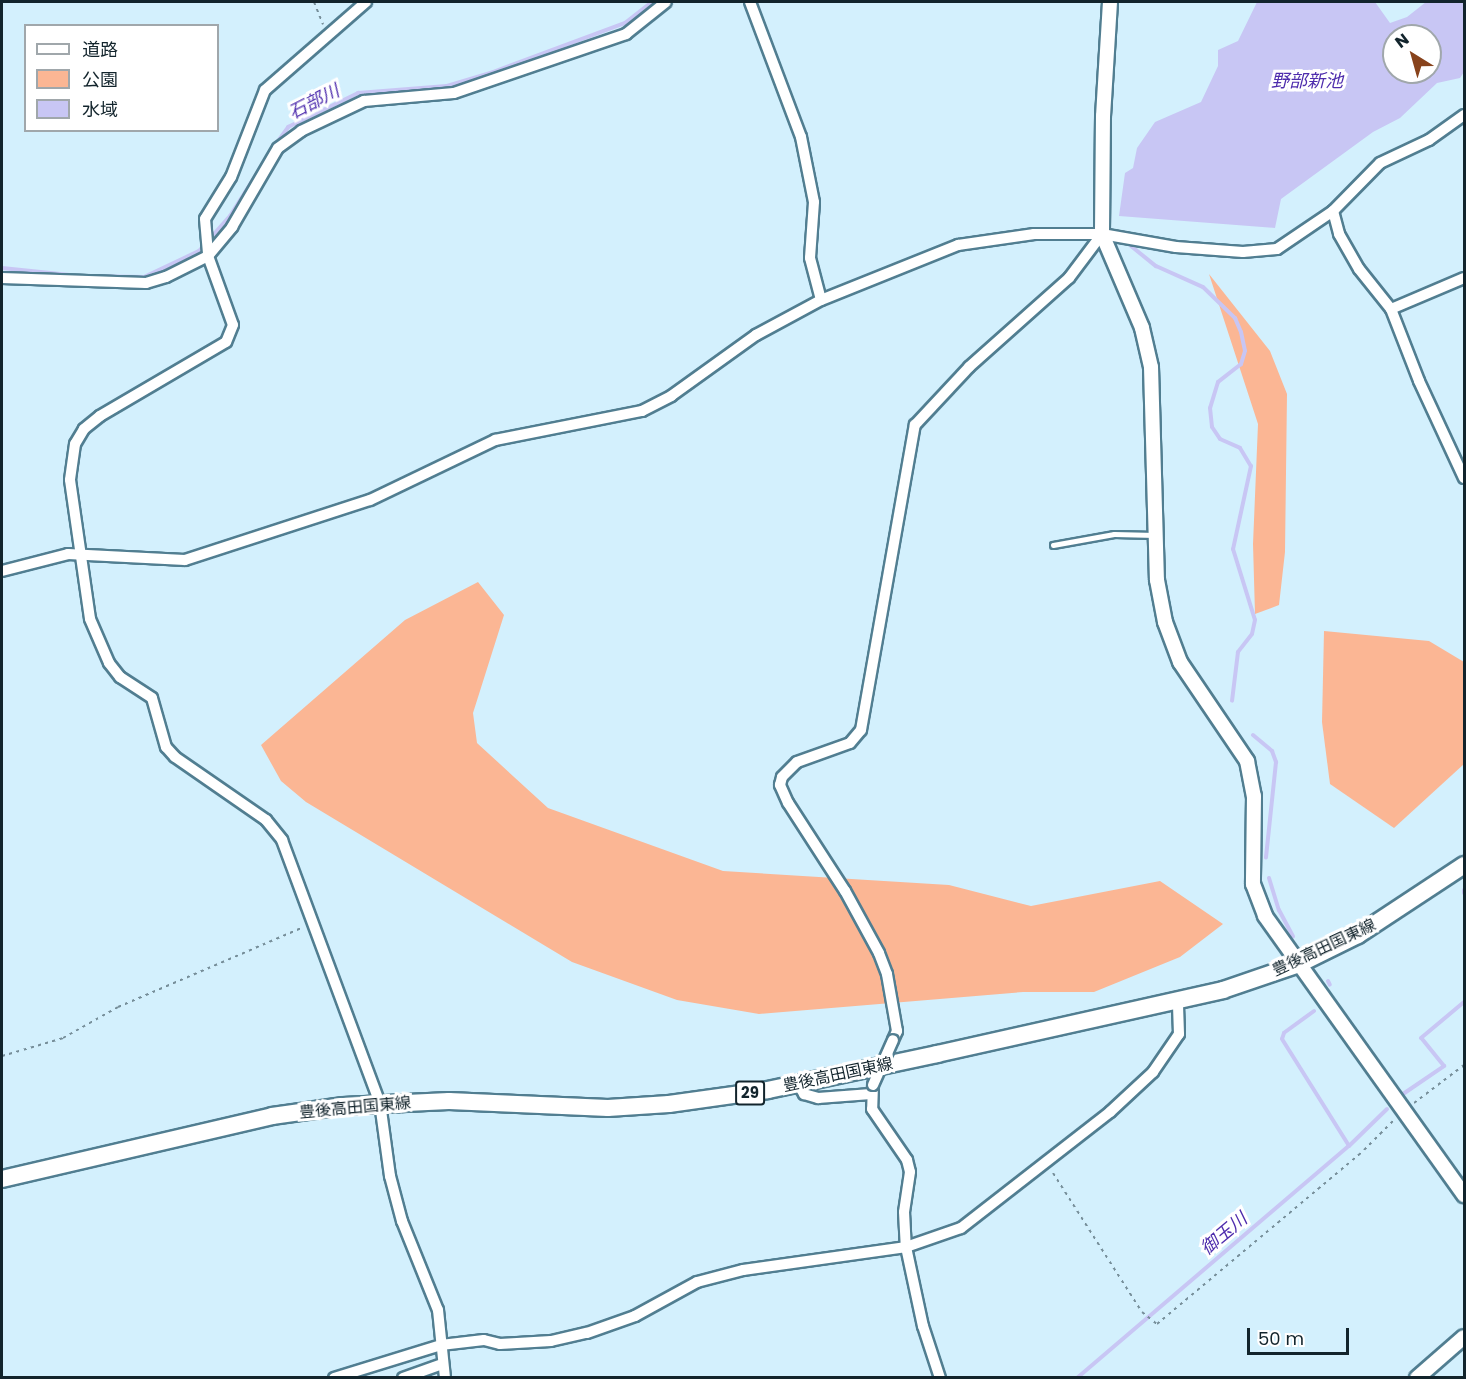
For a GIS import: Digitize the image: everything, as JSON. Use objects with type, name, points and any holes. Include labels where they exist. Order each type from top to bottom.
[{"type":"main road","name":"豊後高田国東線","points":[[2,1179],[272,1116],[380,1103],[449,1101],[608,1108],[722,1098],[798,1084],[1178,1002],[1299,964],[1358,935],[1464,865]]},
{"type":"street","points":[[366,2],[265,90],[231,177],[205,219],[206,247],[231,315],[231,334],[218,349],[100,416],[84,429],[75,444],[70,471],[78,554],[90,619],[109,663],[120,677],[152,698],[162,736],[175,757],[274,829],[380,1103],[390,1176],[414,1258],[438,1310],[445,1377]]},
{"type":"street","points":[[2,278],[146,283],[206,247],[232,227],[278,148],[300,131],[364,101],[454,93],[626,33],[666,2]]},
{"type":"street","points":[[750,2],[801,137],[814,202],[810,258],[821,300]]},
{"type":"street","points":[[1110,2],[1102,116],[1102,234],[1142,328],[1151,367],[1157,580],[1172,643],[1191,680],[1247,761],[1254,796],[1252,868],[1258,900],[1299,964],[1464,1195]]},
{"type":"street","points":[[2,571],[40,559],[78,554],[185,560],[370,500],[495,440],[642,411],[671,396],[756,335],[821,300],[933,254],[977,240],[1034,234],[1102,234],[1176,247],[1265,252],[1305,234],[1333,211],[1380,163],[1429,140],[1464,115]]},
{"type":"street","points":[[1333,211],[1339,234],[1359,269],[1391,309],[1419,381],[1464,478]]},
{"type":"street","points":[[940,1377],[923,1326],[906,1247],[904,1212],[910,1172],[907,1160],[875,1115],[872,1089],[897,1031],[887,974],[879,953],[845,891],[788,803],[780,785],[782,777],[797,762],[849,743],[861,730],[915,425],[969,367],[1069,278],[1102,234]]},
{"type":"street","points":[[1391,309],[1464,278]]},
{"type":"street","points":[[334,1377],[441,1345],[551,1341],[617,1324],[697,1282],[743,1270],[906,1247],[961,1228],[1046,1163],[1153,1072],[1179,1034],[1178,1002]]},
{"type":"street","points":[[798,1084],[804,1094],[818,1098],[872,1089]]},
{"type":"street","points":[[1417,1377],[1464,1337]]},
{"type":"street","points":[[403,1377],[442,1364]]},
{"type":"lane","points":[[1053,545],[1114,534],[1155,535]]},
{"type":"path","points":[[314,2],[330,35]]},
{"type":"path","points":[[2,1056],[63,1038],[117,1007],[312,923]]},
{"type":"path","points":[[1046,1163],[1142,1312],[1151,1323],[1160,1322],[1404,1111],[1464,1065]]},
{"type":"green space","points":[[1209,274],[1270,351],[1287,394],[1285,552],[1279,605],[1255,614],[1253,544],[1258,424]]},
{"type":"green space","points":[[478,582],[504,615],[473,713],[477,743],[548,808],[723,871],[949,885],[1031,906],[1160,881],[1223,924],[1180,957],[1094,992],[1023,992],[759,1014],[677,1000],[572,962],[306,802],[281,781],[261,745],[405,620]]},
{"type":"green space","points":[[1324,631],[1429,641],[1464,662],[1464,764],[1394,828],[1330,784],[1322,722]]},
{"type":"water","name":"野部新池","points":[[1257,2],[1375,2],[1390,23],[1407,17],[1426,2],[1464,2],[1464,72],[1460,78],[1442,82],[1442,24],[1382,24],[1382,84],[1436,84],[1400,118],[1373,132],[1281,199],[1275,228],[1119,216],[1125,173],[1133,168],[1137,148],[1155,122],[1201,102],[1218,66],[1218,50],[1238,41]]},
{"type":"waterway","name":"石部川","points":[[273,148],[288,127],[358,93],[447,86],[493,72],[625,23],[652,2]]},
{"type":"waterway","name":"石部川","points":[[80,276],[144,277],[199,251],[230,216],[266,159]]},
{"type":"waterway","points":[[1131,246],[1156,266],[1203,287],[1235,318],[1241,332],[1245,351],[1241,364],[1218,382],[1210,408],[1212,427],[1220,439],[1240,448],[1251,466],[1233,549],[1255,620],[1252,634],[1238,652],[1232,701]]},
{"type":"waterway","name":"石部川","points":[[2,268],[70,275]]},
{"type":"waterway","points":[[1253,735],[1272,751],[1276,762],[1266,857]]},
{"type":"waterway","points":[[1269,878],[1279,910],[1293,936]]},
{"type":"waterway","points":[[1328,981],[1330,985]]},
{"type":"waterway","name":"御玉川","points":[[1403,1094],[1444,1066],[1421,1038],[1464,1002]]},
{"type":"waterway","points":[[1314,1011],[1284,1033],[1282,1039],[1349,1146]]},
{"type":"waterway","name":"御玉川","points":[[1077,1378],[1349,1146],[1387,1109]]}]
